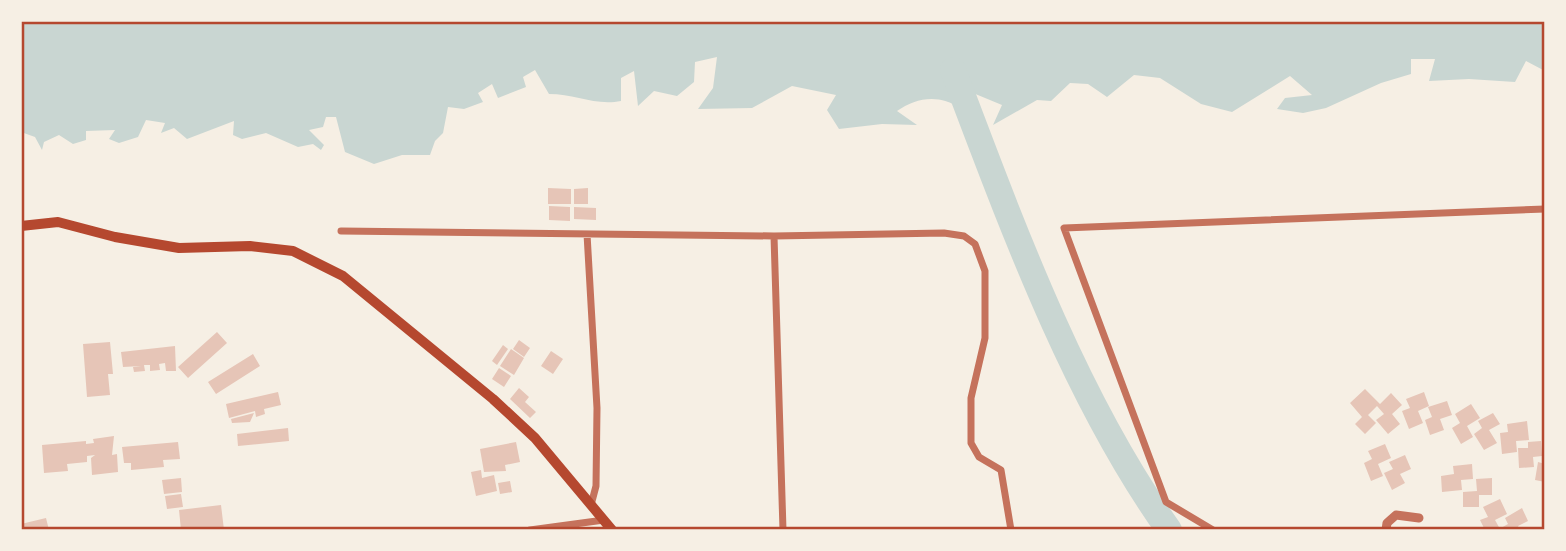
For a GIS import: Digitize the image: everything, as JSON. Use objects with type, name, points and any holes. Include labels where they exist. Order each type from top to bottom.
[{"type":"main road","points":[[21,226],[58,222],[115,237],[179,248],[250,246],[293,251],[343,276],[493,399],[534,438],[612,530]]},
{"type":"street","points":[[1213,530],[1166,502],[1064,228],[1545,209]]},
{"type":"street","points":[[341,231],[774,236],[944,233],[964,236],[975,244],[988,288],[985,338],[971,398],[971,443],[979,457],[1001,470],[1011,530]]},
{"type":"street","points":[[587,234],[597,408],[596,486],[591,505]]},
{"type":"street","points":[[774,236],[783,530]]},
{"type":"street","points":[[1386,530],[1387,523],[1396,515],[1419,519]]},
{"type":"street","points":[[530,530],[604,520]]},
{"type":"shaded area","points":[[21,21],[1545,21],[1545,71],[1526,61],[1515,82],[1469,79],[1429,81],[1435,59],[1411,59],[1411,74],[1381,83],[1326,108],[1303,113],[1277,109],[1285,98],[1312,95],[1290,76],[1232,112],[1201,104],[1160,78],[1134,75],[1107,97],[1088,84],[1070,83],[1051,101],[1037,100],[993,125],[1002,105],[973,93],[960,108],[944,101],[928,99],[904,106],[897,111],[917,125],[882,124],[839,129],[827,110],[836,95],[792,86],[752,108],[698,109],[713,88],[717,57],[695,62],[694,82],[677,96],[654,91],[638,106],[634,71],[621,78],[621,101],[612,102],[549,94],[535,70],[523,77],[526,87],[498,98],[492,84],[478,93],[483,102],[464,109],[448,107],[443,133],[435,141],[430,155],[402,155],[374,164],[345,152],[336,117],[326,117],[323,127],[309,130],[324,145],[321,150],[313,144],[298,147],[266,133],[242,139],[233,135],[234,121],[187,139],[174,128],[161,133],[165,123],[146,120],[138,137],[119,143],[109,139],[115,130],[86,131],[86,140],[73,144],[59,135],[44,142],[42,150],[35,137],[21,132]]},
{"type":"building","points":[[548,188],[571,189],[571,204],[548,204]]},
{"type":"building","points":[[588,188],[588,204],[574,204],[574,189]]},
{"type":"building","points":[[549,206],[570,207],[570,221],[549,220]]},
{"type":"building","points":[[574,207],[596,208],[596,220],[574,219]]},
{"type":"building","points":[[217,332],[227,343],[188,378],[178,367]]},
{"type":"building","points":[[519,340],[530,348],[524,357],[513,349]]},
{"type":"building","points":[[110,342],[113,374],[108,374],[110,395],[87,397],[83,344]]},
{"type":"building","points":[[503,345],[508,349],[497,365],[492,361]]},
{"type":"building","points":[[175,346],[176,371],[166,371],[165,363],[159,364],[160,370],[150,371],[150,365],[144,365],[145,371],[134,372],[133,367],[141,366],[123,367],[121,352]]},
{"type":"building","points":[[511,349],[524,358],[514,375],[500,366]]},
{"type":"building","points":[[551,351],[563,359],[553,374],[541,366]]},
{"type":"building","points":[[253,354],[260,366],[216,394],[208,382]]},
{"type":"building","points":[[499,368],[511,376],[504,387],[492,379]]},
{"type":"building","points":[[519,388],[529,397],[525,402],[536,412],[530,418],[510,399]]},
{"type":"building","points":[[1365,389],[1380,404],[1391,393],[1402,405],[1392,414],[1400,424],[1388,434],[1376,420],[1384,414],[1377,406],[1368,415],[1376,423],[1365,434],[1355,424],[1362,417],[1350,403]]},
{"type":"building","points":[[278,392],[281,405],[264,409],[265,414],[256,417],[255,411],[229,418],[226,404]]},
{"type":"building","points":[[1424,392],[1429,406],[1418,411],[1423,423],[1409,429],[1402,411],[1410,408],[1406,399]]},
{"type":"building","points":[[1447,401],[1452,415],[1440,419],[1444,430],[1430,435],[1425,420],[1432,417],[1428,407]]},
{"type":"building","points":[[1471,404],[1480,418],[1467,426],[1473,437],[1461,444],[1452,428],[1460,423],[1455,414]]},
{"type":"building","points":[[254,413],[250,422],[232,423],[231,419]]},
{"type":"building","points":[[1493,413],[1500,424],[1489,430],[1497,443],[1484,450],[1474,434],[1482,428],[1478,421]]},
{"type":"building","points":[[1527,421],[1529,440],[1516,441],[1517,452],[1502,454],[1500,433],[1508,432],[1507,424]]},
{"type":"building","points":[[288,428],[289,441],[238,446],[237,434]]},
{"type":"building","points":[[114,436],[112,455],[117,454],[118,472],[92,475],[91,458],[95,455],[87,456],[87,462],[67,464],[68,471],[44,473],[42,445],[86,441],[86,444],[94,443],[93,439]]},
{"type":"building","points":[[1541,441],[1542,456],[1533,457],[1534,467],[1519,468],[1518,448],[1528,448],[1528,442]]},
{"type":"building","points":[[178,442],[180,459],[163,460],[164,467],[131,470],[131,463],[124,463],[122,447]]},
{"type":"building","points":[[516,442],[520,462],[505,465],[506,471],[484,472],[480,449]]},
{"type":"building","points":[[1385,444],[1391,458],[1378,464],[1383,476],[1371,481],[1364,463],[1372,459],[1368,451]]},
{"type":"building","points":[[1405,455],[1411,469],[1400,474],[1405,483],[1392,490],[1384,473],[1393,469],[1389,462]]},
{"type":"building","points":[[1538,462],[1545,464],[1545,482],[1535,480]]},
{"type":"building","points":[[1472,464],[1473,479],[1461,480],[1462,490],[1442,492],[1441,476],[1454,474],[1453,466]]},
{"type":"building","points":[[481,470],[482,478],[494,475],[497,491],[476,496],[471,472]]},
{"type":"building","points":[[181,478],[182,492],[164,494],[162,480]]},
{"type":"building","points":[[1492,478],[1492,495],[1479,495],[1479,507],[1463,507],[1463,492],[1477,491],[1476,479]]},
{"type":"building","points":[[510,481],[512,492],[500,494],[498,483]]},
{"type":"building","points":[[181,494],[183,507],[167,509],[165,496]]},
{"type":"building","points":[[1500,499],[1507,514],[1495,520],[1500,529],[1485,530],[1480,520],[1488,517],[1483,507]]},
{"type":"building","points":[[221,505],[224,530],[181,530],[179,510]]},
{"type":"building","points":[[1522,508],[1528,521],[1518,526],[1520,530],[1502,530],[1501,528],[1508,524],[1505,518]]},
{"type":"building","points":[[46,518],[49,530],[21,530],[21,524]]},
{"type":"waterway","points":[[953,70],[1022,248],[1074,366],[1103,424],[1169,530]]}]
